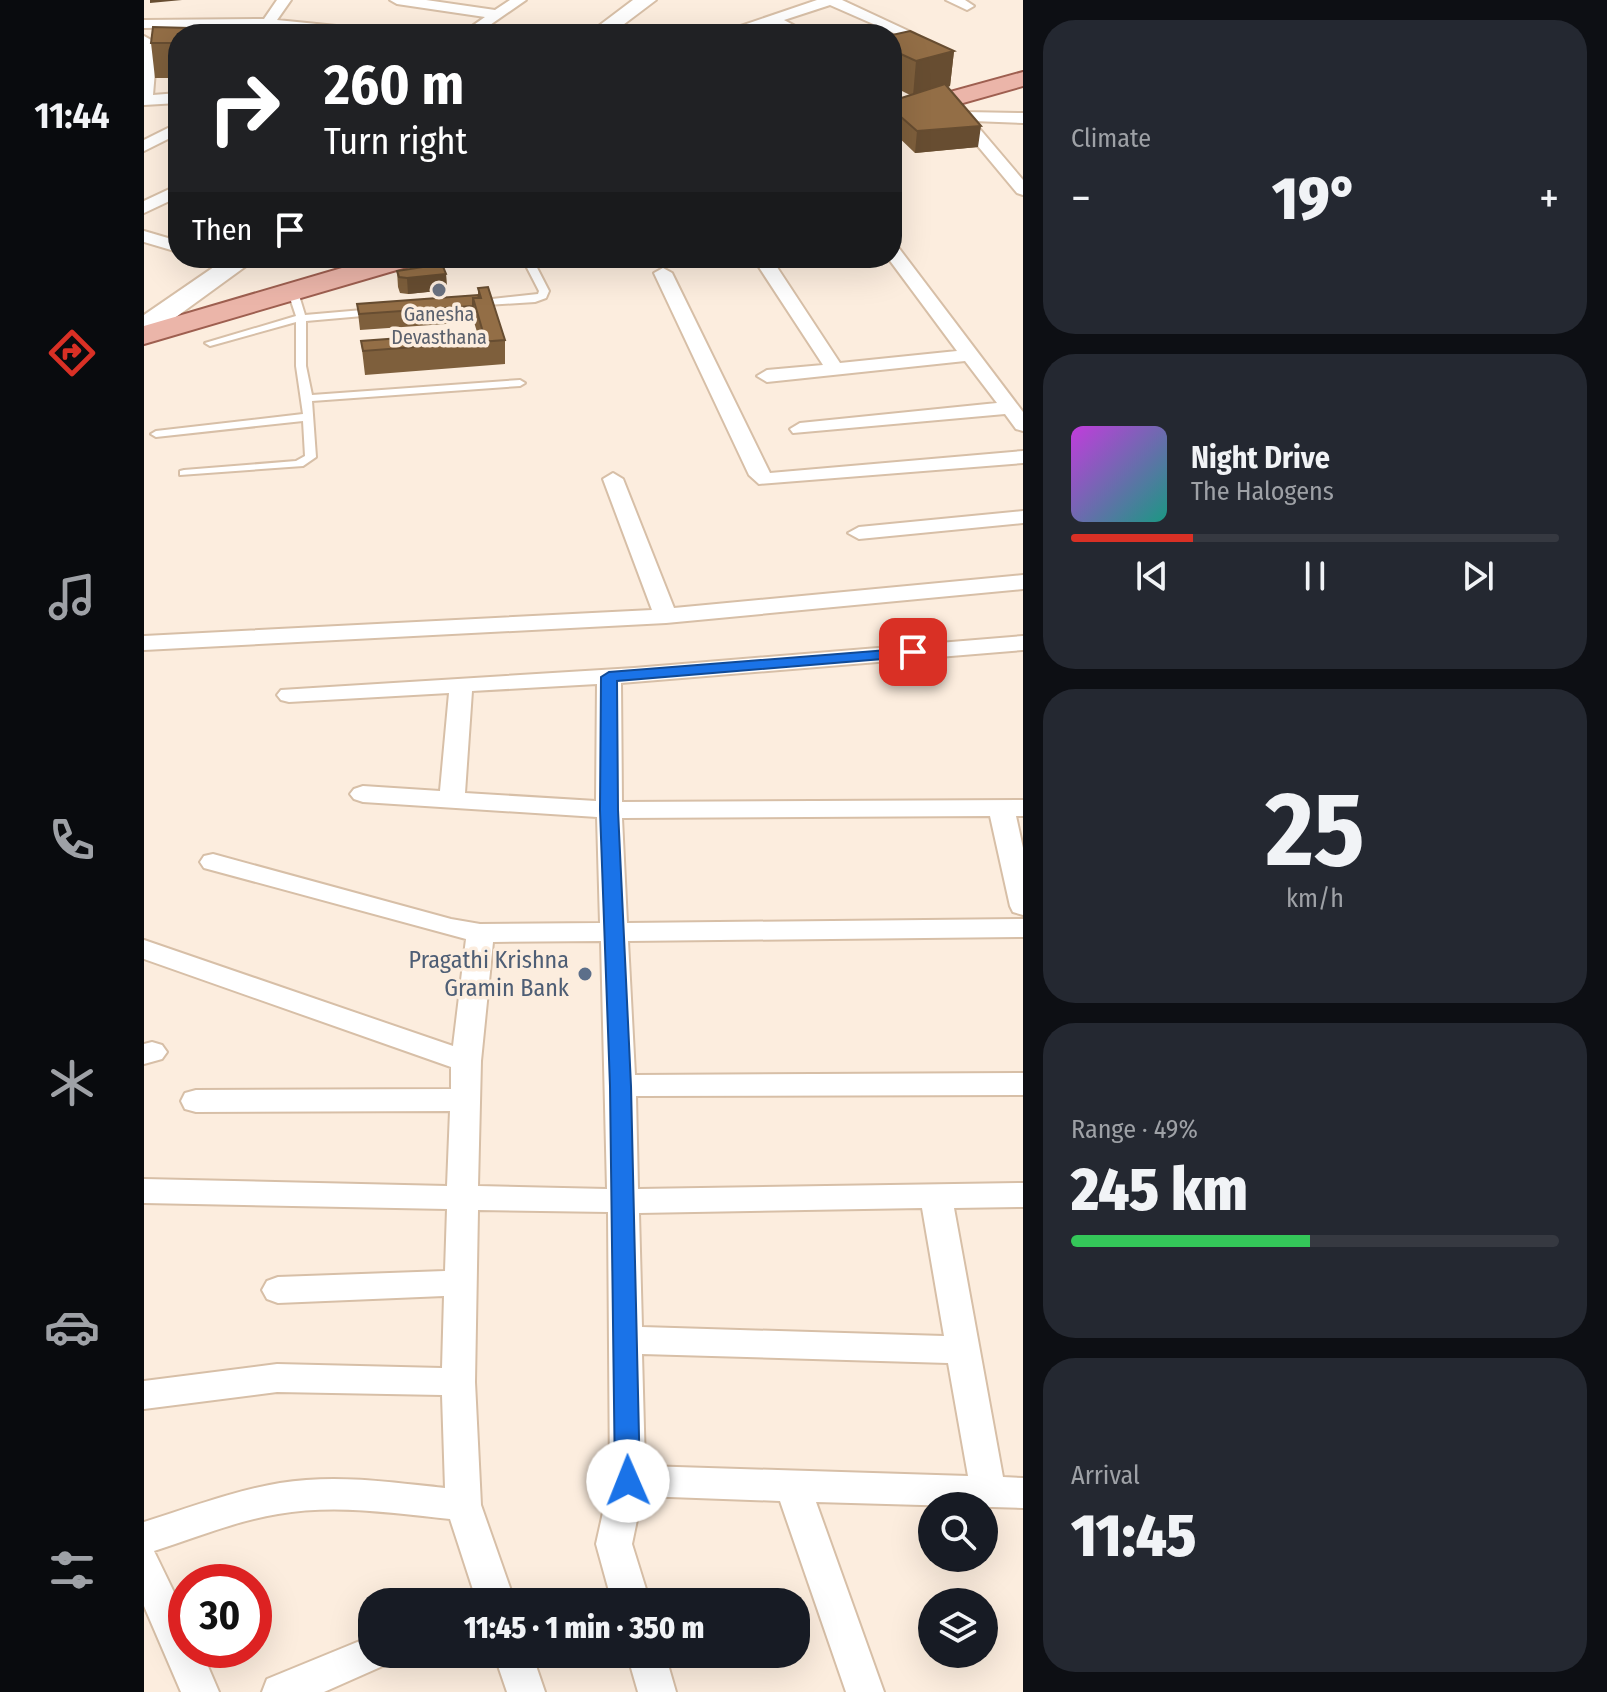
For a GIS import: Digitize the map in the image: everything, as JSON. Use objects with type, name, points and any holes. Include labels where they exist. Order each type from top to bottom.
[{"type":"main road","points":[[612,24],[646,0]]},
{"type":"main road","points":[[902,102],[1023,69]]},
{"type":"main road","points":[[902,115],[954,108],[1023,79]]},
{"type":"main road","points":[[145,327],[221,268]]},
{"type":"main road","points":[[145,327],[222,306],[334,268]]},
{"type":"main road","points":[[222,306],[297,305],[384,268]]},
{"type":"street","points":[[268,23],[284,0]]},
{"type":"street","points":[[397,0],[496,14]]},
{"type":"street","points":[[482,24],[519,0]]},
{"type":"street","points":[[755,24],[831,0],[885,24]]},
{"type":"street","points":[[953,0],[967,6]]},
{"type":"street","points":[[771,19],[782,24]]},
{"type":"street","points":[[144,24],[278,24]]},
{"type":"street","points":[[902,31],[908,34]]},
{"type":"street","points":[[144,40],[156,59],[144,100],[168,99]]},
{"type":"street","points":[[954,108],[1023,118]]},
{"type":"street","points":[[954,108],[1019,181]]},
{"type":"street","points":[[144,146],[168,133]]},
{"type":"street","points":[[144,192],[168,194]]},
{"type":"street","points":[[144,208],[168,196]]},
{"type":"street","points":[[144,236],[168,244]]},
{"type":"street","points":[[902,264],[1023,425]]},
{"type":"street","points":[[769,268],[835,369]]},
{"type":"street","points":[[663,273],[759,475],[766,480],[1023,457]]},
{"type":"street","points":[[767,376],[970,355]]},
{"type":"street","points":[[800,429],[1010,408]]},
{"type":"street","points":[[613,479],[666,616]]},
{"type":"street","points":[[859,533],[1023,517]]},
{"type":"street","points":[[144,643],[666,616],[1023,582]]},
{"type":"street","points":[[289,695],[609,677],[1023,643]]},
{"type":"street","points":[[609,677],[609,810],[621,1086],[628,1481],[614,1544],[627,1588]]},
{"type":"street","points":[[452,800],[461,686]]},
{"type":"street","points":[[363,794],[609,810],[1012,808],[1023,906]]},
{"type":"street","points":[[213,862],[451,928],[480,933],[1023,928]]},
{"type":"street","points":[[480,933],[466,1061],[458,1382],[463,1505],[491,1588]]},
{"type":"street","points":[[151,955],[466,1061]]},
{"type":"street","points":[[621,1086],[1023,1084]]},
{"type":"street","points":[[196,1101],[465,1100]]},
{"type":"street","points":[[144,1191],[622,1201],[1023,1195]]},
{"type":"street","points":[[628,1481],[988,1492],[936,1197]]},
{"type":"street","points":[[278,1290],[461,1283]]},
{"type":"street","points":[[625,1340],[963,1350]]},
{"type":"street","points":[[144,1395],[277,1378],[458,1382]]},
{"type":"street","points":[[793,1486],[865,1692]]},
{"type":"street","points":[[998,1492],[1023,1493]]},
{"type":"street","points":[[144,1538],[258,1504],[297,1496],[338,1494],[463,1505]]},
{"type":"street","points":[[144,1563],[200,1692]]},
{"type":"street","points":[[281,1692],[358,1659]]},
{"type":"street","points":[[518,1668],[526,1692]]},
{"type":"street","points":[[650,1668],[657,1692]]},
{"type":"lane","points":[[457,306],[543,296],[544,291],[532,268]]},
{"type":"lane","points":[[210,343],[297,305],[379,312]]},
{"type":"lane","points":[[184,473],[299,464],[311,457],[297,305]]},
{"type":"lane","points":[[307,398],[520,383]]},
{"type":"lane","points":[[156,434],[309,417]]},
{"type":"building","points":[[153,27],[168,27],[168,43],[151,43]]},
{"type":"building","points":[[910,31],[954,51],[916,61],[902,55],[902,33]]},
{"type":"building","points":[[945,84],[981,126],[917,131],[902,118],[902,98]]},
{"type":"building","points":[[444,268],[446,274],[407,278],[399,277],[397,271]]},
{"type":"building","points":[[488,287],[505,340],[363,351],[361,341],[483,332],[473,298],[481,298],[478,288]]},
{"type":"building","points":[[478,295],[479,298],[473,298],[473,306],[359,314],[357,304]]},
{"type":"place","name":"Ganesha Devasthana","points":[[439,290]]},
{"type":"place","name":"Pragathi Krishna Gramin Bank","points":[[585,974]]},
{"type":"route","points":[[628,1481],[617,939],[609,810],[609,677],[913,652]]}]
